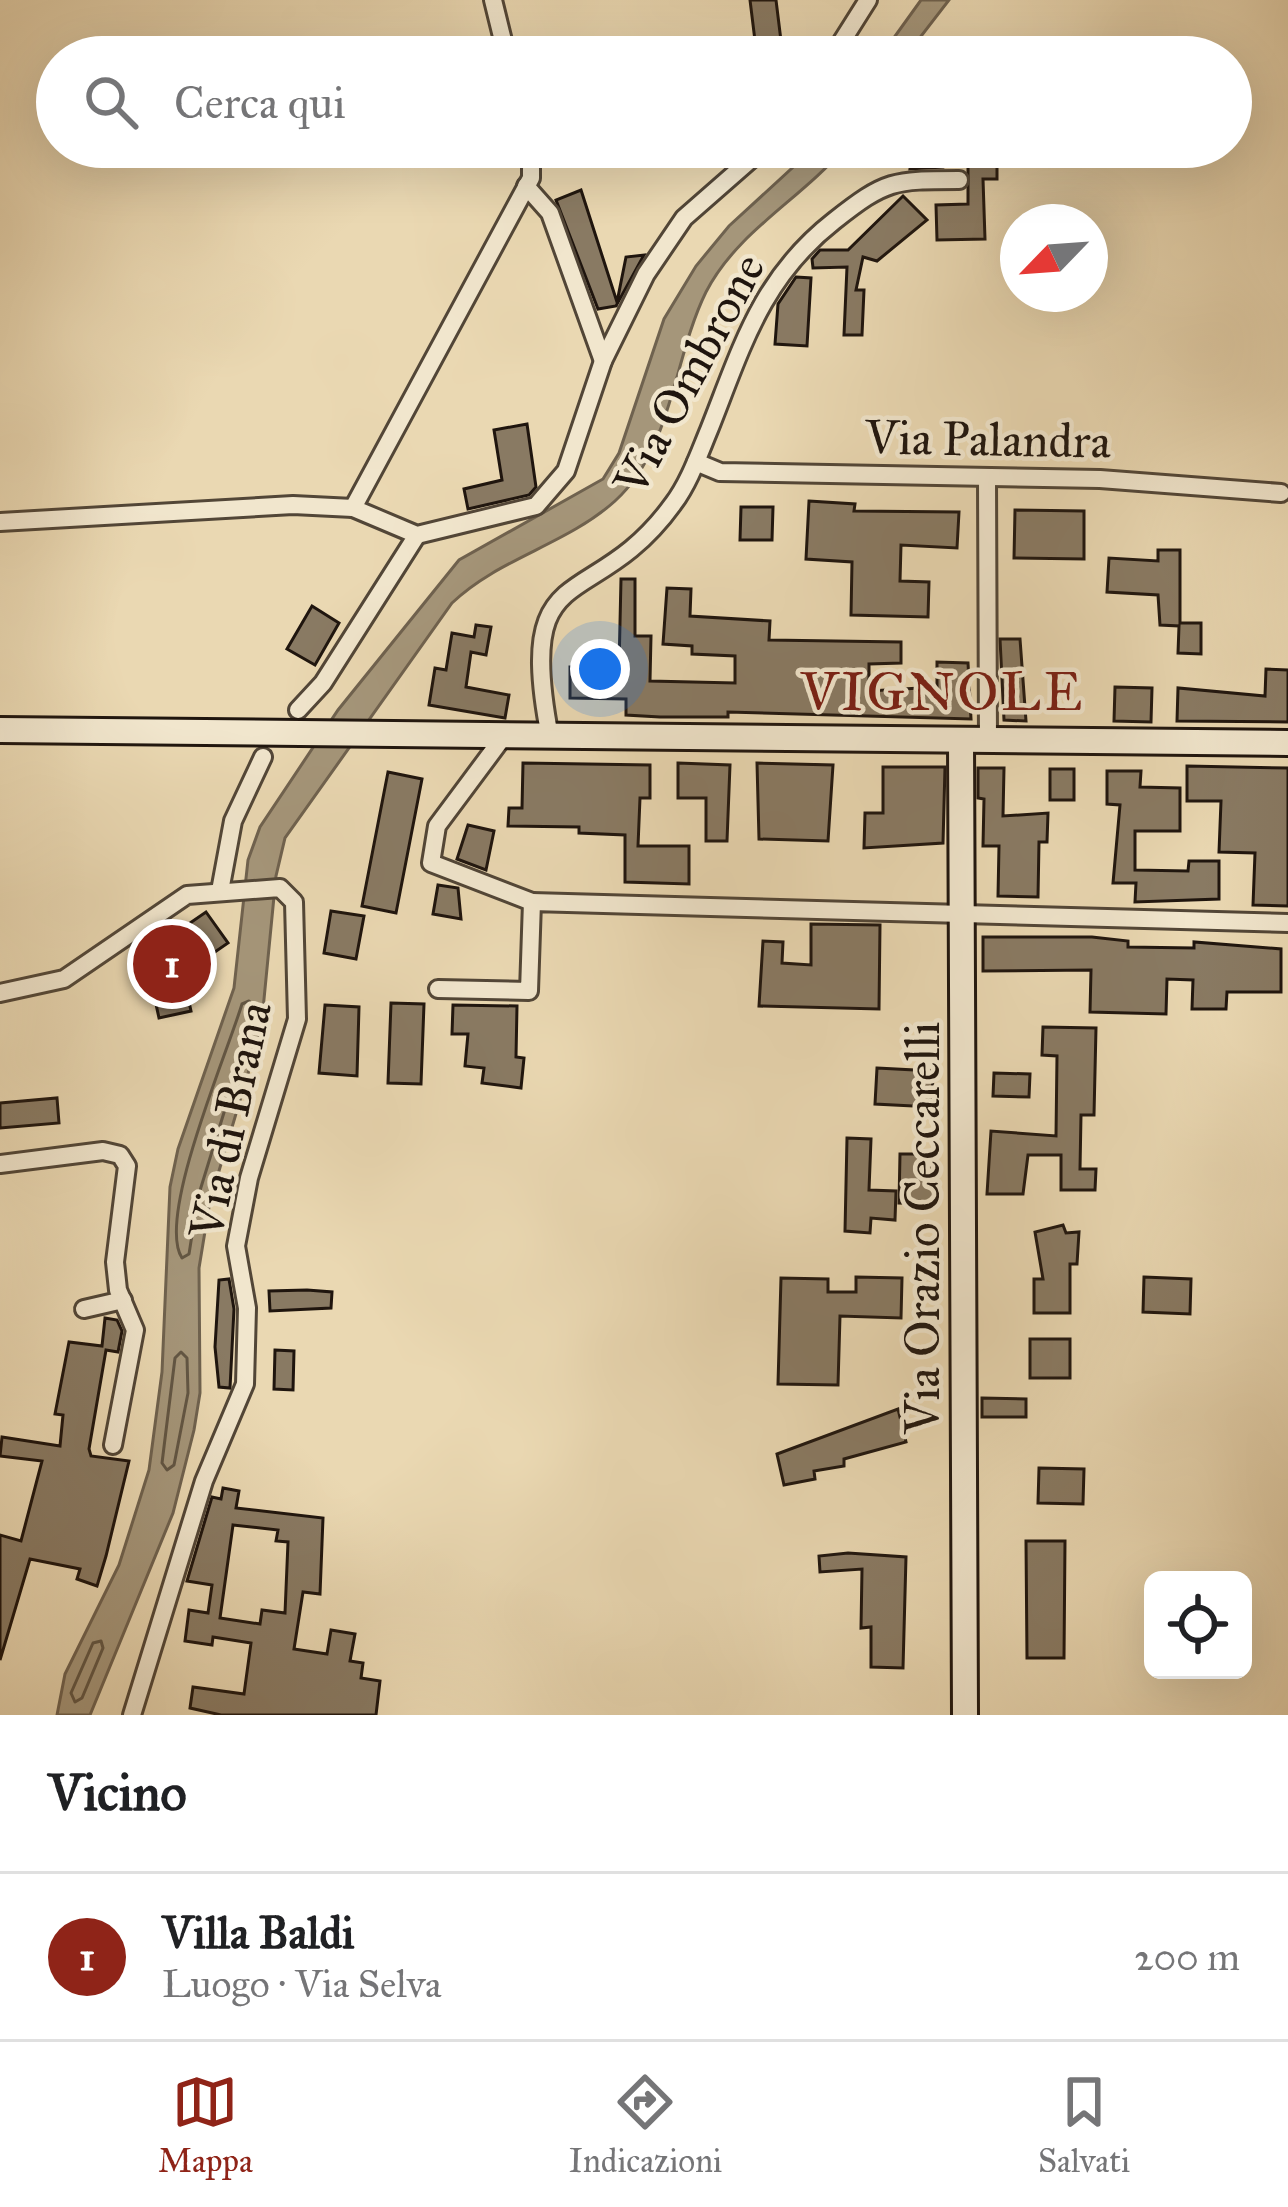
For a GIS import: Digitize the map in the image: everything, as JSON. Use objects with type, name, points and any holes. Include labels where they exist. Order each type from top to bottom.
[{"type":"main road","points":[[0,730],[1288,743]]},
{"type":"main road","name":"Via Orazio Ceccarelli","points":[[961,741],[965,1715]]},
{"type":"street","points":[[493,0],[502,36]]},
{"type":"street","points":[[845,36],[868,0]]},
{"type":"street","points":[[353,508],[526,186],[528,168]]},
{"type":"street","points":[[0,522],[292,505],[353,508],[418,536],[536,506],[566,471],[603,361],[646,274],[684,218],[741,168]]},
{"type":"street","name":"Via Ombrone","points":[[550,737],[539,681],[542,630],[553,603],[640,542],[675,502],[781,268],[880,185],[959,180]]},
{"type":"street","points":[[526,186],[550,213],[603,361]]},
{"type":"street","name":"Via Palandra","points":[[696,462],[720,472],[1100,479],[1281,493]]},
{"type":"street","points":[[987,478],[988,741]]},
{"type":"street","points":[[298,710],[323,682],[418,536]]},
{"type":"street","points":[[504,736],[437,826],[431,863],[532,902],[1288,923]]},
{"type":"street","points":[[0,993],[64,979],[176,900],[226,891],[233,821],[263,757]]},
{"type":"street","name":"Via di Brana","points":[[132,1715],[204,1481],[245,1384],[247,1308],[236,1246],[249,1178],[297,1019],[294,902],[280,888],[226,891]]},
{"type":"street","points":[[438,989],[530,991],[532,902]]},
{"type":"street","points":[[0,1164],[103,1150],[120,1155],[128,1175],[115,1247],[122,1300],[135,1330],[113,1445]]},
{"type":"street","points":[[83,1309],[122,1300]]},
{"type":"water","points":[[921,0],[949,0],[921,36],[895,36]]},
{"type":"water","points":[[792,168],[826,168],[719,270],[695,318],[661,429],[634,480],[596,516],[490,574],[452,603],[285,838],[276,876],[261,1030],[210,1201],[199,1268],[200,1393],[173,1513],[90,1715],[57,1715],[65,1674],[119,1565],[149,1470],[162,1372],[170,1187],[178,1149],[234,988],[248,860],[260,827],[338,710],[459,560],[603,479],[619,453],[664,319],[696,266],[729,226]]},
{"type":"building","points":[[750,0],[776,0],[780,36],[754,36]]},
{"type":"building","points":[[968,168],[997,168],[997,179],[983,179],[985,239],[937,240],[936,205],[968,204]]},
{"type":"building","points":[[581,190],[617,302],[626,257],[644,255],[616,306],[598,309],[556,200]]},
{"type":"building","points":[[903,196],[927,220],[877,261],[863,257],[856,290],[864,290],[862,335],[844,335],[847,267],[813,268],[812,259],[820,250],[848,250]]},
{"type":"building","points":[[796,277],[811,278],[807,346],[775,344],[778,304]]},
{"type":"building","points":[[527,424],[536,487],[529,495],[468,509],[464,489],[502,480],[494,430]]},
{"type":"building","points":[[809,501],[855,504],[854,511],[959,512],[957,548],[901,545],[900,581],[929,582],[928,617],[851,615],[852,562],[806,559]]},
{"type":"building","points":[[741,507],[773,507],[772,540],[740,540]]},
{"type":"building","points":[[1015,510],[1084,511],[1084,559],[1014,558]]},
{"type":"building","points":[[1158,550],[1180,550],[1180,623],[1201,623],[1201,654],[1178,653],[1179,626],[1160,625],[1158,595],[1107,592],[1109,558],[1158,561]]},
{"type":"building","points":[[621,579],[635,579],[635,636],[651,636],[650,681],[735,683],[735,656],[692,654],[692,646],[663,644],[667,588],[691,589],[690,616],[770,621],[769,640],[901,642],[901,663],[869,664],[869,691],[937,687],[937,662],[968,663],[971,719],[728,712],[728,717],[660,717],[626,715],[626,699],[570,698],[570,667],[619,667]]},
{"type":"building","points":[[312,606],[339,623],[315,665],[287,649]]},
{"type":"building","points":[[476,625],[491,627],[486,655],[471,652],[466,687],[509,695],[505,718],[429,705],[435,668],[446,670],[452,633],[474,637]]},
{"type":"building","points":[[1000,639],[1020,639],[1026,721],[1004,720]]},
{"type":"building","points":[[1266,669],[1288,670],[1288,722],[1177,721],[1178,688],[1265,696]]},
{"type":"building","points":[[1115,687],[1152,688],[1151,722],[1114,721]]},
{"type":"building","points":[[523,763],[650,765],[650,798],[640,798],[638,846],[689,846],[689,884],[625,882],[625,835],[579,833],[579,827],[508,826],[509,808],[522,808]]},
{"type":"building","points":[[678,763],[730,765],[727,841],[706,841],[706,798],[678,798]]},
{"type":"building","points":[[757,763],[833,765],[828,841],[759,839]]},
{"type":"building","points":[[1187,766],[1288,768],[1288,906],[1253,905],[1255,853],[1219,852],[1221,801],[1187,801]]},
{"type":"building","points":[[883,767],[945,767],[943,843],[864,848],[865,813],[883,813]]},
{"type":"building","points":[[978,768],[1004,768],[1003,816],[1048,813],[1047,842],[1039,842],[1038,897],[998,896],[999,846],[983,846],[984,799],[978,798]]},
{"type":"building","points":[[1050,769],[1074,769],[1074,800],[1050,800]]},
{"type":"building","points":[[1107,771],[1141,771],[1140,787],[1180,788],[1180,831],[1135,831],[1135,870],[1188,871],[1189,861],[1219,861],[1219,899],[1135,902],[1136,883],[1113,883],[1120,805],[1107,804]]},
{"type":"building","points":[[388,772],[422,779],[396,913],[362,906]]},
{"type":"building","points":[[468,825],[494,831],[486,870],[457,859]]},
{"type":"building","points":[[438,885],[458,888],[461,919],[433,914]]},
{"type":"building","points":[[331,911],[364,916],[356,959],[324,953]]},
{"type":"building","points":[[206,912],[228,943],[183,974],[191,1011],[159,1018],[145,954]]},
{"type":"building","points":[[811,924],[880,925],[879,1009],[759,1006],[763,941],[783,942],[782,963],[811,965]]},
{"type":"building","points":[[983,937],[1092,937],[1128,941],[1128,947],[1194,948],[1194,942],[1281,949],[1281,992],[1227,992],[1226,1009],[1192,1009],[1193,980],[1167,979],[1166,1014],[1090,1012],[1091,970],[983,971]]},
{"type":"building","points":[[391,1003],[424,1004],[421,1084],[388,1083]]},
{"type":"building","points":[[325,1005],[359,1007],[357,1076],[319,1073]]},
{"type":"building","points":[[453,1005],[517,1006],[516,1057],[524,1058],[521,1088],[482,1083],[484,1068],[465,1066],[468,1034],[452,1034]]},
{"type":"building","points":[[1043,1027],[1096,1028],[1094,1115],[1081,1115],[1080,1169],[1096,1169],[1095,1190],[1061,1190],[1061,1155],[1028,1155],[1023,1194],[987,1194],[991,1131],[1056,1136],[1057,1056],[1042,1055]]},
{"type":"building","points":[[877,1068],[933,1071],[932,1107],[875,1104]]},
{"type":"building","points":[[994,1073],[1030,1074],[1029,1097],[993,1096]]},
{"type":"building","points":[[57,1098],[59,1123],[0,1128],[0,1103]]},
{"type":"building","points":[[847,1138],[871,1139],[869,1190],[896,1191],[895,1220],[871,1218],[870,1233],[845,1231]]},
{"type":"building","points":[[900,1154],[936,1154],[936,1204],[899,1203]]},
{"type":"building","points":[[1063,1225],[1066,1233],[1079,1232],[1077,1264],[1070,1264],[1070,1313],[1034,1313],[1034,1279],[1043,1279],[1035,1232]]},
{"type":"building","points":[[856,1277],[902,1278],[901,1318],[840,1316],[838,1385],[778,1384],[781,1278],[828,1279],[828,1292],[856,1292]]},
{"type":"building","points":[[1144,1277],[1191,1279],[1190,1314],[1143,1312]]},
{"type":"building","points":[[229,1279],[234,1309],[230,1388],[219,1387],[215,1347],[219,1280]]},
{"type":"building","points":[[269,1291],[332,1292],[331,1308],[270,1311]]},
{"type":"building","points":[[105,1318],[117,1320],[122,1331],[118,1352],[106,1350],[89,1449],[91,1456],[129,1461],[97,1586],[77,1579],[80,1569],[30,1559],[0,1660],[0,1535],[21,1541],[42,1461],[0,1456],[2,1437],[60,1446],[63,1415],[55,1414],[69,1342],[102,1346]]},
{"type":"building","points":[[1030,1339],[1070,1339],[1070,1378],[1030,1378]]},
{"type":"building","points":[[275,1350],[294,1351],[293,1390],[274,1389]]},
{"type":"building","points":[[982,1398],[1026,1399],[1026,1417],[982,1417]]},
{"type":"building","points":[[898,1409],[906,1442],[844,1459],[844,1466],[814,1471],[815,1479],[784,1485],[777,1454]]},
{"type":"building","points":[[1039,1468],[1084,1469],[1083,1504],[1038,1503]]},
{"type":"building","points":[[223,1488],[239,1491],[236,1508],[323,1518],[320,1594],[303,1592],[294,1649],[327,1654],[331,1630],[355,1634],[350,1661],[363,1663],[361,1678],[380,1681],[376,1715],[221,1715],[190,1708],[193,1687],[244,1694],[251,1643],[213,1637],[212,1645],[185,1641],[189,1610],[208,1613],[212,1585],[187,1581],[212,1497],[221,1499]],"holes":[[[233,1525],[278,1530],[276,1541],[288,1542],[285,1613],[262,1610],[260,1624],[220,1618]]]},
{"type":"building","points":[[1026,1541],[1065,1541],[1064,1658],[1027,1658]]},
{"type":"building","points":[[819,1556],[906,1557],[903,1668],[871,1667],[871,1627],[861,1628],[862,1569],[820,1572]]},
{"type":"place","name":"Villa Baldi","points":[[172,964]]},
{"type":"district","name":"VIGNOLE","points":[[943,692]]}]
